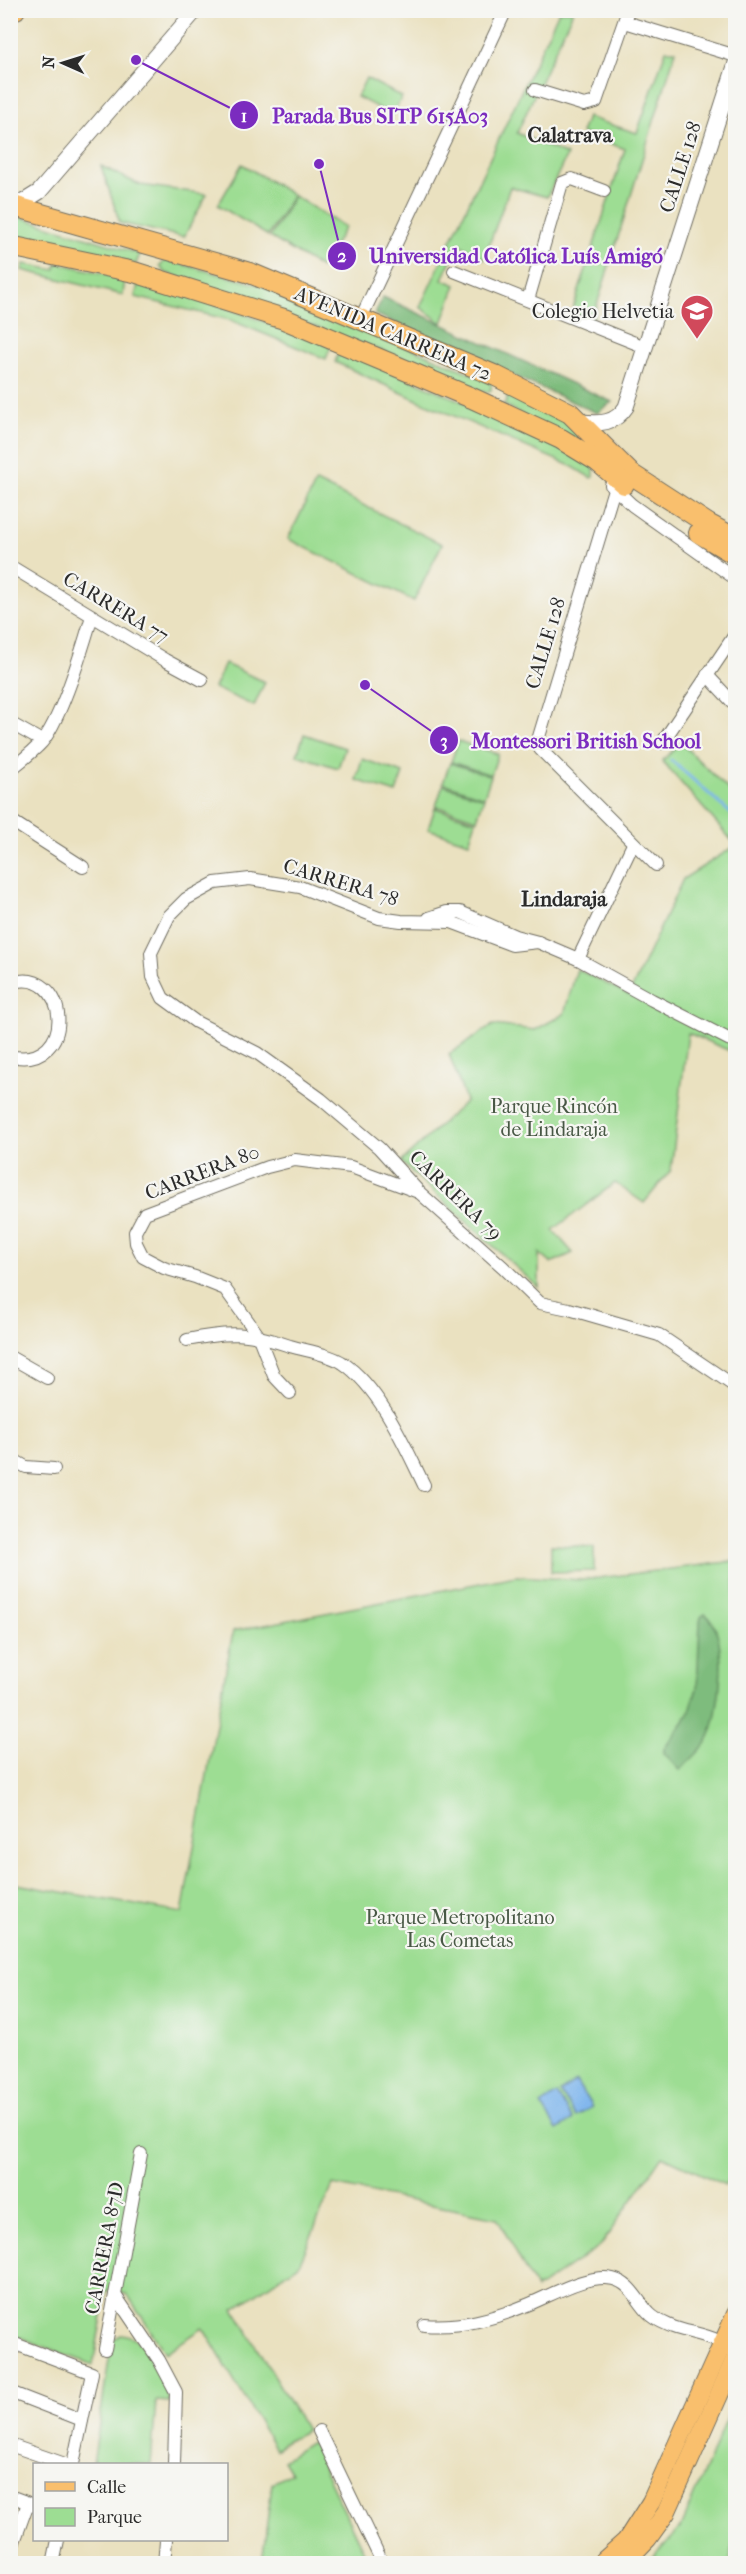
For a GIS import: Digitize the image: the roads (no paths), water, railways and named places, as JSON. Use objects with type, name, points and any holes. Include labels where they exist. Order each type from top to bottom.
[{"type":"highway","name":"AVENIDA CARRERA 72","points":[[10,205],[250,273],[496,376],[557,405],[581,422],[631,474],[708,524],[735,538]]},
{"type":"highway","name":"AVENIDA CARRERA 72","points":[[16,250],[134,272],[284,319],[472,398],[561,439],[597,461],[646,500],[735,555]]},
{"type":"highway","points":[[165,281],[157,275],[154,264],[159,254],[175,251]]},
{"type":"highway","points":[[472,398],[492,399],[501,395],[502,389],[496,376]]},
{"type":"main road","points":[[10,12],[16,10]]},
{"type":"main road","points":[[600,2564],[626,2541],[643,2517],[668,2470],[735,2314]]},
{"type":"main road","points":[[623,2564],[648,2538],[666,2513],[735,2358]]},
{"type":"street","points":[[10,205],[23,202],[39,192],[187,16],[196,10]]},
{"type":"street","points":[[361,318],[506,10]]},
{"type":"street","points":[[535,90],[584,105],[593,104],[598,99],[626,16],[735,56]]},
{"type":"street","name":"CALLE 128","points":[[581,422],[609,422],[622,413],[626,407],[730,99],[735,63]]},
{"type":"street","points":[[528,300],[562,183],[572,179],[603,191]]},
{"type":"street","points":[[39,192],[38,206],[44,214]]},
{"type":"street","points":[[454,271],[645,347]]},
{"type":"street","name":"AVENIDA CARRERA 72","points":[[597,461],[614,489],[735,579]]},
{"type":"street","name":"CALLE 128","points":[[614,489],[538,741],[540,749],[633,844]]},
{"type":"street","name":"CARRERA 77","points":[[10,566],[202,680]]},
{"type":"street","points":[[10,770],[42,741],[75,668],[92,616]]},
{"type":"street","points":[[662,743],[735,633]]},
{"type":"street","points":[[707,675],[735,706]]},
{"type":"street","points":[[10,723],[42,741]]},
{"type":"street","points":[[10,820],[82,867]]},
{"type":"street","points":[[578,959],[633,844],[656,865]]},
{"type":"street","name":"CARRERA 78","points":[[164,998],[153,977],[151,953],[158,934],[169,916],[186,899],[215,883],[250,879],[300,888],[379,918],[401,921],[421,920],[452,916],[460,912],[515,936],[538,942],[578,959],[735,1043]]},
{"type":"street","points":[[10,983],[27,981],[50,992],[57,1003],[60,1015],[59,1028],[54,1040],[46,1049],[23,1058],[10,1056]]},
{"type":"street","name":"CARRERA 79","points":[[164,998],[196,1022],[257,1053],[321,1099],[395,1164],[420,1193],[540,1303],[569,1308],[659,1335],[735,1387]]},
{"type":"street","name":"CARRERA 80","points":[[290,1393],[274,1376],[258,1335],[225,1289],[164,1268],[143,1257],[136,1243],[135,1232],[145,1213],[267,1167],[295,1160],[351,1167],[420,1193]]},
{"type":"street","points":[[187,1340],[220,1333],[258,1335],[341,1362],[355,1373],[386,1411],[424,1485]]},
{"type":"street","points":[[12,1360],[47,1378]]},
{"type":"street","points":[[10,1458],[26,1467],[54,1469]]},
{"type":"street","name":"CARRERA 87D","points":[[105,2349],[141,2154]]},
{"type":"street","points":[[424,2325],[470,2324],[600,2278],[621,2282],[655,2318],[683,2331],[723,2343],[728,2346],[735,2358]]},
{"type":"street","points":[[115,2295],[159,2360],[176,2392],[174,2463]]},
{"type":"street","points":[[10,2342],[92,2373],[74,2463]]},
{"type":"street","points":[[10,2392],[82,2420]]},
{"type":"street","points":[[319,2431],[383,2564]]},
{"type":"street","points":[[10,2445],[62,2463]]},
{"type":"street","points":[[10,2496],[31,2504],[10,2553]]},
{"type":"street","points":[[53,2564],[58,2541]]},
{"type":"street","points":[[164,2564],[166,2541]]},
{"type":"water","points":[[576,2081],[592,2107],[576,2117],[560,2092]]},
{"type":"water","points":[[557,2094],[573,2120],[557,2130],[541,2105]]},
{"type":"waterway","points":[[671,760],[736,818]]},
{"type":"place","name":"Parada Bus SITP 615A03","points":[[136,60]]},
{"type":"place","name":"Universidad Católica Luís Amigó","points":[[319,164]]},
{"type":"place","name":"Colegio Helvetia","points":[[697,340]]},
{"type":"place","name":"Montessori British School","points":[[365,685]]},
{"type":"district","name":"Calatrava","points":[[570,135]]},
{"type":"district","name":"Lindaraja","points":[[564,899]]},
{"type":"park label","name":"Parque Rincón de Lindaraja","points":[[554,1118]]},
{"type":"park label","name":"Parque Metropolitano Las Cometas","points":[[460,1928]]}]
